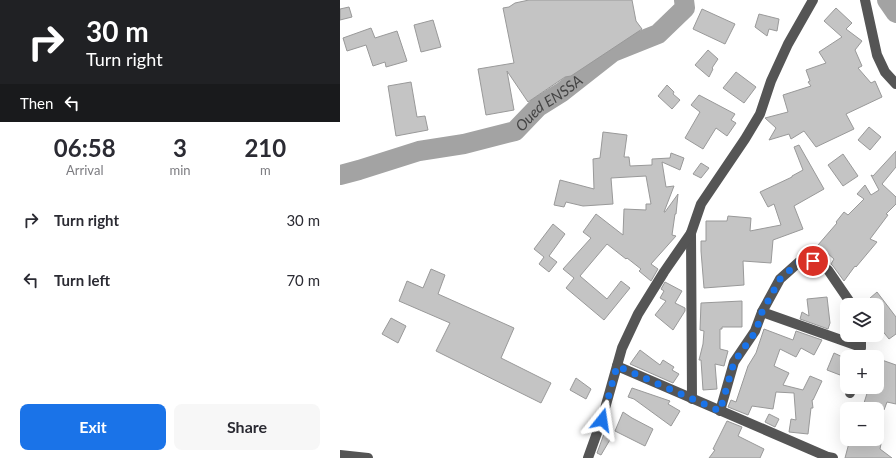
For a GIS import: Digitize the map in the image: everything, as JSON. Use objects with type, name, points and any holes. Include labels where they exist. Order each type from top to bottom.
[{"type":"street","points":[[692,399],[692,233],[701,204],[746,139],[760,114],[771,81],[788,44],[814,0]]},
{"type":"street","points":[[864,0],[877,54],[885,72],[896,84]]},
{"type":"street","points":[[588,458],[602,420],[622,348],[638,314],[664,272],[692,233]]},
{"type":"street","points":[[720,411],[734,362],[756,331],[762,312],[780,279],[799,262],[813,261],[828,270],[847,298]]},
{"type":"street","points":[[762,312],[861,347]]},
{"type":"street","points":[[860,350],[861,342]]},
{"type":"street","points":[[617,366],[833,458]]},
{"type":"street","points":[[340,455],[368,458]]},
{"type":"building","points":[[529,0],[632,0],[636,21],[642,29],[571,76],[565,77],[528,102],[507,71],[514,110],[486,115],[478,69],[514,63],[503,8],[509,7],[515,3]]},
{"type":"building","points":[[349,7],[352,17],[340,20],[340,9]]},
{"type":"building","points":[[836,8],[852,23],[846,29],[862,41],[855,50],[862,66],[858,68],[871,83],[875,81],[882,97],[846,114],[854,129],[816,147],[804,131],[791,139],[789,134],[769,140],[776,128],[765,118],[788,112],[783,95],[811,86],[808,82],[810,81],[806,70],[826,63],[819,52],[842,37],[824,21]]},
{"type":"building","points":[[702,9],[735,24],[725,44],[693,29]]},
{"type":"building","points":[[759,14],[779,19],[777,31],[769,29],[767,36],[755,27]]},
{"type":"building","points":[[433,20],[441,47],[421,52],[414,25]]},
{"type":"building","points":[[371,28],[375,38],[397,31],[407,61],[386,67],[385,62],[373,66],[366,45],[347,51],[343,38]]},
{"type":"building","points":[[708,50],[718,59],[712,68],[713,69],[709,77],[695,65]]},
{"type":"building","points":[[736,72],[756,87],[744,103],[723,88]]},
{"type":"building","points":[[411,82],[417,117],[425,116],[428,130],[396,136],[388,86]]},
{"type":"building","points":[[667,85],[674,92],[673,94],[680,100],[672,109],[658,96]]},
{"type":"building","points":[[699,95],[735,114],[731,120],[736,123],[727,136],[716,128],[703,149],[685,138],[700,112],[691,105]]},
{"type":"building","points":[[869,127],[881,137],[870,150],[858,140]]},
{"type":"building","points":[[603,132],[627,135],[624,157],[629,157],[630,166],[652,165],[652,159],[670,158],[671,153],[684,158],[680,170],[662,162],[666,187],[674,186],[664,212],[678,194],[672,235],[676,236],[651,264],[658,269],[651,281],[639,271],[641,269],[607,244],[580,276],[607,299],[621,281],[630,288],[604,320],[566,288],[574,278],[563,269],[591,238],[583,232],[596,214],[623,235],[624,209],[646,210],[646,204],[651,204],[646,176],[611,178],[613,204],[583,206],[566,202],[564,207],[554,205],[560,180],[594,189],[593,159],[600,158]]},
{"type":"building","points":[[799,145],[824,189],[794,206],[803,229],[773,240],[771,263],[743,261],[744,285],[704,288],[701,241],[706,241],[706,221],[727,221],[728,216],[751,218],[750,231],[781,225],[774,204],[768,207],[760,192],[792,177],[803,170],[794,147]]},
{"type":"building","points":[[896,151],[896,167],[882,184],[896,197],[896,204],[886,214],[888,215],[870,239],[877,242],[856,267],[855,266],[844,281],[831,264],[834,259],[818,245],[837,223],[836,222],[844,212],[848,215],[864,199],[857,194],[865,185],[871,195],[879,190],[871,175],[873,176]]},
{"type":"building","points":[[843,154],[858,176],[843,186],[828,165]]},
{"type":"building","points":[[701,163],[709,168],[701,178],[693,174]]},
{"type":"building","points":[[553,224],[565,234],[549,256],[557,262],[549,272],[539,264],[544,257],[534,249]]},
{"type":"building","points":[[431,269],[445,275],[438,294],[514,328],[501,358],[551,383],[541,403],[436,351],[450,323],[399,301],[407,281],[423,288]]},
{"type":"building","points":[[665,282],[682,291],[675,303],[685,308],[685,311],[673,330],[655,315],[666,301],[660,298],[664,291],[661,289]]},
{"type":"building","points":[[877,292],[882,298],[870,298]]},
{"type":"building","points":[[827,297],[830,323],[828,329],[800,319],[802,312],[809,316],[807,299]]},
{"type":"building","points":[[742,301],[742,327],[722,327],[722,329],[720,329],[720,349],[728,351],[724,366],[715,364],[717,389],[703,390],[701,360],[699,360],[703,344],[704,331],[700,330],[701,303]]},
{"type":"building","points":[[884,301],[896,317],[896,334],[889,339],[884,333]]},
{"type":"building","points":[[391,318],[406,326],[398,343],[382,334]]},
{"type":"building","points":[[764,329],[793,340],[796,331],[822,340],[814,355],[801,348],[796,357],[780,349],[774,366],[789,373],[783,385],[803,390],[810,376],[822,381],[812,400],[813,408],[811,408],[808,434],[789,432],[791,419],[796,420],[794,393],[776,392],[773,409],[752,406],[748,415],[728,407],[731,400],[736,402],[748,366],[756,353]]},
{"type":"building","points":[[640,350],[660,365],[663,360],[674,367],[672,370],[679,374],[673,383],[630,364]]},
{"type":"building","points":[[834,353],[840,356],[840,375],[827,370]]},
{"type":"building","points":[[884,361],[896,365],[896,404],[887,402],[884,410],[884,402],[864,402],[867,394],[884,394]]},
{"type":"building","points":[[576,378],[591,389],[586,399],[570,390]]},
{"type":"building","points":[[632,388],[670,401],[668,404],[680,411],[671,426],[634,399],[628,397]]},
{"type":"building","points":[[623,412],[653,429],[645,446],[615,431]]},
{"type":"building","points":[[769,414],[779,419],[775,427],[765,422]]},
{"type":"building","points":[[727,421],[742,427],[738,436],[764,449],[760,458],[709,458],[715,450],[713,449]]},
{"type":"building","points":[[604,434],[611,438],[601,455],[597,453]]},
{"type":"building","points":[[848,446],[881,446],[880,449],[892,458],[845,458]]},
{"type":"waterway","name":"Oued ENSSA","points":[[340,175],[419,151],[464,144],[515,131],[538,107],[562,92],[613,52],[658,34],[685,8],[684,0]]},
{"type":"waterway","name":"Oued ENSSA","points":[[887,0],[896,13]]},
{"type":"route","points":[[602,420],[617,366],[720,411],[734,362],[756,331],[762,312],[780,279],[799,262],[813,261]]}]
